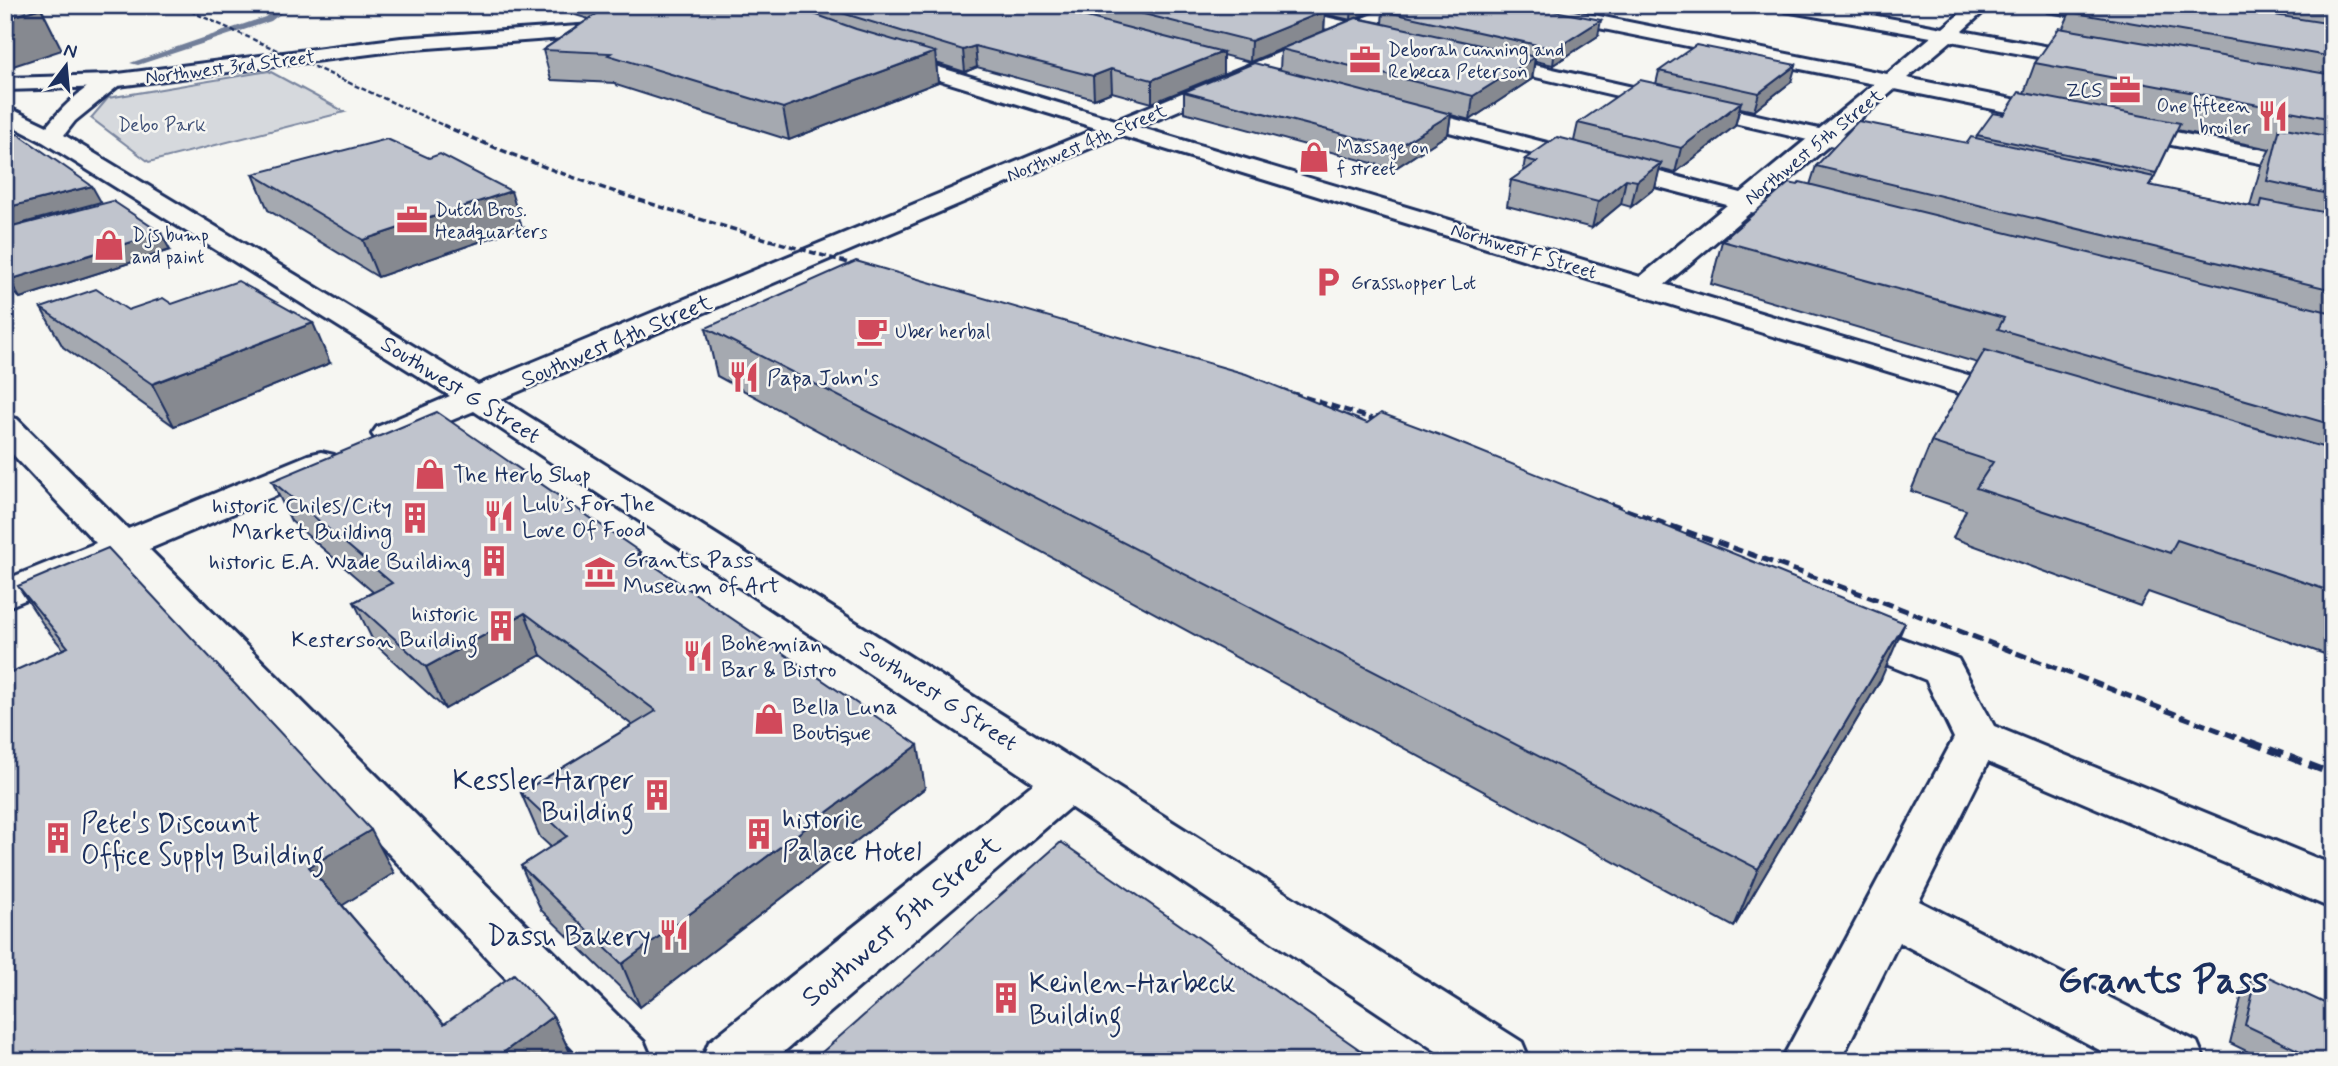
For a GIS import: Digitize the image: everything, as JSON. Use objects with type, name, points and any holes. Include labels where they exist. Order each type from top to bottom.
[{"type":"street","points":[[1247,5],[1408,42]]},
{"type":"street","name":"Northwest 4th Street","points":[[762,279],[1410,5]]},
{"type":"street","points":[[1515,5],[2079,119]]},
{"type":"street","points":[[1786,5],[2107,64]]},
{"type":"street","name":"Northwest 5th Street","points":[[1645,287],[1982,5]]},
{"type":"street","points":[[2048,5],[2146,21]]},
{"type":"street","name":"Northwest 3rd Street","points":[[5,84],[110,81],[454,39],[644,30]]},
{"type":"street","name":"Northwest F Street","points":[[868,52],[2043,408]]},
{"type":"street","points":[[1462,54],[1906,155]]},
{"type":"street","points":[[1210,62],[1291,83]]},
{"type":"street","points":[[51,137],[67,116],[110,81]]},
{"type":"street","points":[[1371,104],[1838,226]]},
{"type":"street","name":"Southwest G Street","points":[[5,113],[51,137],[476,398],[1501,1061]]},
{"type":"street","points":[[2105,124],[2333,171]]},
{"type":"street","points":[[119,208],[153,199]]},
{"type":"street","points":[[762,279],[793,292]]},
{"type":"street","name":"Southwest 4th Street","points":[[5,595],[762,279]]},
{"type":"street","points":[[5,426],[622,1061]]},
{"type":"street","points":[[1814,620],[1943,670],[1977,738],[2333,888]]},
{"type":"street","points":[[1810,1061],[1977,738]]},
{"type":"street","name":"Southwest 5th Street","points":[[730,1061],[1070,780]]},
{"type":"street","points":[[1887,910],[2176,1061]]},
{"type":"green space","name":"Debo Park","points":[[269,71],[345,112],[149,162],[91,118],[108,98]]},
{"type":"building","points":[[5,5],[35,5],[41,8],[5,19]]},
{"type":"building","points":[[676,5],[778,5],[806,11],[935,52],[783,108],[608,55],[611,53],[543,50],[604,9]]},
{"type":"building","points":[[816,5],[1040,5],[1223,52],[1152,80],[1111,69],[1093,76],[975,46],[963,50]]},
{"type":"building","points":[[1108,5],[1301,5],[1325,11],[1251,41]]},
{"type":"building","points":[[1397,5],[1500,5],[1514,8],[1523,5],[1601,20],[1555,49],[1383,11]]},
{"type":"building","points":[[2075,5],[2209,5],[2333,24],[2333,57],[2070,12]]},
{"type":"building","points":[[1356,18],[1535,57],[1473,96],[1281,49]]},
{"type":"building","points":[[2059,28],[2333,75],[2333,119],[2035,63]]},
{"type":"building","points":[[1696,45],[1796,65],[1759,93],[1659,71]]},
{"type":"building","points":[[1254,63],[1451,114],[1396,148],[1184,92]]},
{"type":"building","points":[[1640,80],[1741,102],[1681,148],[1578,123]]},
{"type":"building","points":[[2019,92],[2180,123],[2156,173],[1977,135],[1993,113],[2004,115]]},
{"type":"building","points":[[1858,121],[1967,143],[1971,137],[2154,177],[2149,185],[2260,208],[2262,200],[2333,214],[2333,290],[1816,166]]},
{"type":"building","points":[[2280,127],[2333,137],[2333,195],[2267,181]]},
{"type":"building","points":[[18,134],[92,186],[5,208],[5,137]]},
{"type":"building","points":[[1557,137],[1661,163],[1637,181],[1626,179],[1598,202],[1511,180],[1537,162],[1525,159]]},
{"type":"building","points":[[387,139],[429,158],[440,154],[511,191],[363,240],[253,174]]},
{"type":"building","points":[[1800,182],[2333,313],[2333,425],[1998,329],[2004,318],[1722,241],[1789,183],[1798,185]]},
{"type":"building","points":[[113,201],[161,233],[9,280],[5,277],[5,229]]},
{"type":"building","points":[[856,261],[1246,374],[1367,423],[1381,413],[1905,623],[1758,869],[706,328]]},
{"type":"building","points":[[238,281],[313,323],[152,384],[41,308],[96,289],[128,310],[163,298],[172,304]]},
{"type":"building","points":[[1985,350],[2333,450],[2333,592],[2177,540],[2170,553],[1976,488],[1993,462],[1931,442]]},
{"type":"building","points":[[437,412],[640,552],[637,554],[918,745],[622,964],[521,866],[567,836],[521,793],[656,711],[525,613],[426,667],[354,602],[392,583],[272,481]]},
{"type":"building","points":[[108,548],[371,830],[309,867],[444,1024],[514,974],[553,1016],[492,1061],[5,1061],[5,675],[68,647],[18,586]]},
{"type":"building","points":[[1061,842],[1376,1061],[812,1061]]},
{"type":"building","points":[[2258,972],[2333,1007],[2333,1061],[2321,1061],[2245,1025]]},
{"type":"waterway","points":[[135,63],[268,19],[288,5]]},
{"type":"railway","points":[[177,5],[447,127]]},
{"type":"railway","points":[[443,125],[600,187],[869,269]]},
{"type":"railway","points":[[1279,389],[1392,425]]},
{"type":"railway","points":[[1596,499],[1878,600],[2254,744]]},
{"type":"railway","points":[[2250,742],[2333,774]]},
{"type":"place","name":"Deborah cunning and Rebecca Peterson","points":[[1365,60]]},
{"type":"place","name":"ZCS","points":[[2125,90]]},
{"type":"place","name":"One fifteen broiler","points":[[2273,116]]},
{"type":"place","name":"Massage on f street","points":[[1314,157]]},
{"type":"place","name":"Dutch Bros. Headquarters","points":[[412,220]]},
{"type":"place","name":"Djs bump and paint","points":[[109,245]]},
{"type":"place","name":"Grasshopper Lot","points":[[1328,282]]},
{"type":"place","name":"Uber herbal","points":[[872,331]]},
{"type":"place","name":"Papa John's","points":[[744,377]]},
{"type":"place","name":"The Herb Shop","points":[[430,474]]},
{"type":"place","name":"Lulu’s For The Love Of Food","points":[[499,516]]},
{"type":"place","name":"historic Chiles/City Market Building","points":[[415,518]]},
{"type":"place","name":"historic E.A. Wade Building","points":[[494,561]]},
{"type":"place","name":"Grants Pass Museum of Art","points":[[600,572]]},
{"type":"place","name":"historic Kesterson Building","points":[[501,626]]},
{"type":"place","name":"Bohemian Bar & Bistro","points":[[698,656]]},
{"type":"place","name":"Bella Luna Boutique","points":[[769,719]]},
{"type":"place","name":"Kessler-Harper Building","points":[[657,795]]},
{"type":"place","name":"historic Palace Hotel","points":[[759,834]]},
{"type":"place","name":"Pete's Discount Office Supply Building","points":[[58,838]]},
{"type":"place","name":"Dassh Bakery","points":[[674,935]]},
{"type":"place","name":"Keinlen-Harbeck Building","points":[[1006,998]]},
{"type":"district","name":"Grants Pass","points":[[2163,979]]}]
